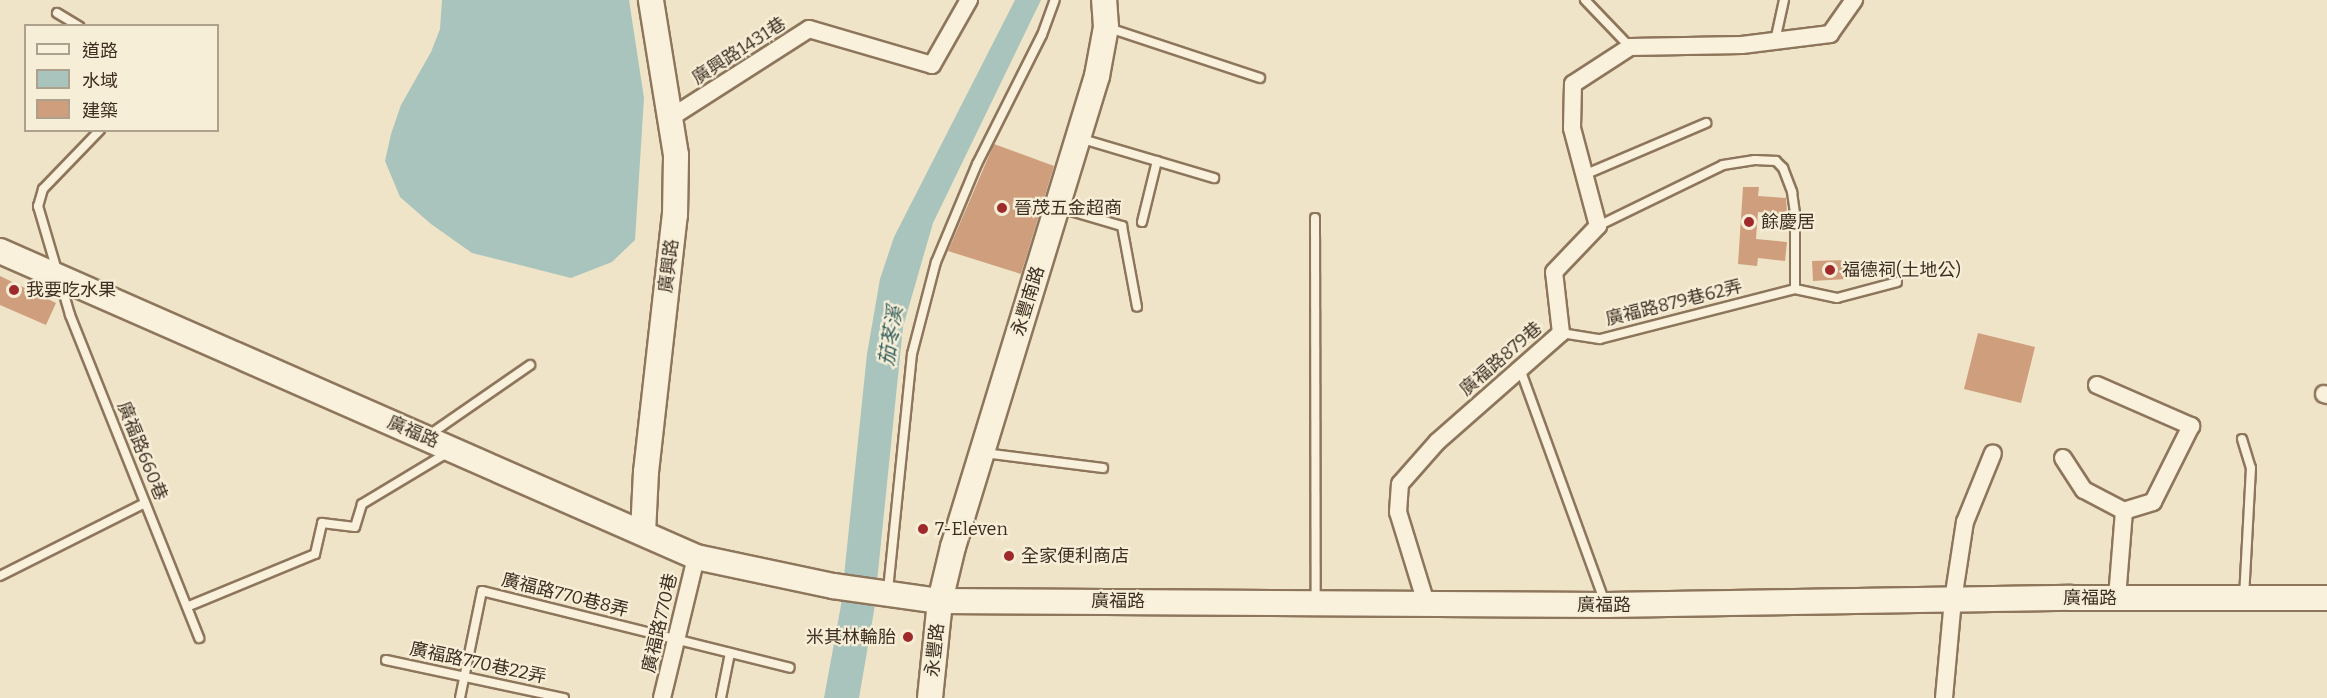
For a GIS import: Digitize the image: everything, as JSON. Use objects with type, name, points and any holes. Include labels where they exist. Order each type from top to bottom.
[{"type":"street","name":"廣興路","points":[[643,533],[647,461],[675,215],[676,154],[651,0]]},
{"type":"street","name":"廣興路1431巷","points":[[670,118],[809,29],[932,65],[969,0]]},
{"type":"street","name":"永豐南路","points":[[940,601],[981,453],[1097,76],[1106,27],[1104,0]]},
{"type":"street","points":[[1598,226],[1572,128],[1573,84],[1630,47],[1742,45],[1830,34],[1854,0]]},
{"type":"street","name":"廣福路879巷","points":[[1426,603],[1398,512],[1400,484],[1437,442],[1561,333],[1554,272],[1598,226]]},
{"type":"street","name":"廣福路","points":[[0,251],[426,436],[531,486],[696,557],[833,586],[940,601],[1606,605],[2117,598],[2327,598]]},
{"type":"street","points":[[2063,458],[2084,490],[2124,511],[2153,502],[2191,426],[2097,385]]},
{"type":"street","points":[[1944,698],[1953,600],[1965,522],[1993,453]]},
{"type":"street","points":[[2117,598],[2124,511]]},
{"type":"street","name":"廣福路770巷","points":[[662,698],[696,557]]},
{"type":"street","name":"永豐路","points":[[930,698],[940,601]]},
{"type":"lane","points":[[884,593],[912,354],[936,262],[977,164],[1042,35],[1055,0]]},
{"type":"lane","points":[[1585,0],[1630,47]]},
{"type":"lane","points":[[1775,41],[1784,0]]},
{"type":"lane","points":[[57,13],[76,24]]},
{"type":"lane","points":[[1106,27],[1260,78]]},
{"type":"lane","points":[[1584,175],[1707,123]]},
{"type":"lane","name":"廣福路660巷","points":[[98,132],[43,189],[38,206],[70,315],[189,606],[199,638]]},
{"type":"lane","points":[[1078,137],[1214,178]]},
{"type":"lane","points":[[1598,226],[1723,165],[1755,160],[1776,161],[1783,168],[1792,192],[1795,214],[1795,289],[1837,298],[1897,282]]},
{"type":"lane","points":[[1142,222],[1157,161]]},
{"type":"lane","points":[[1057,207],[1122,226],[1137,307]]},
{"type":"lane","points":[[1315,218],[1316,602]]},
{"type":"lane","name":"廣福路879巷62弄","points":[[1561,333],[1600,339],[1795,289]]},
{"type":"lane","points":[[426,436],[530,365]]},
{"type":"lane","points":[[1520,369],[1606,605]]},
{"type":"lane","points":[[2242,439],[2251,468],[2244,598]]},
{"type":"lane","points":[[189,606],[315,554],[322,523],[355,527],[362,504],[453,449]]},
{"type":"lane","points":[[981,453],[1103,468]]},
{"type":"lane","points":[[0,576],[145,503]]},
{"type":"lane","name":"廣福路770巷8弄","points":[[465,676],[482,591],[790,668]]},
{"type":"lane","points":[[721,698],[730,653]]},
{"type":"lane","name":"廣福路770巷22弄","points":[[386,660],[564,698]]},
{"type":"lane","points":[[460,698],[465,676]]},
{"type":"water","points":[[442,0],[629,0],[644,98],[635,240],[612,262],[571,278],[472,253],[431,224],[400,197],[385,161],[401,105],[431,52],[440,29]]},
{"type":"water","name":"茄苳溪","points":[[1015,0],[1041,0],[933,223],[903,327],[874,611],[859,698],[824,698],[841,605],[867,354],[880,279],[894,237]]},
{"type":"building","name":"晉茂五金超商","points":[[994,144],[1054,166],[1021,274],[948,251]]},
{"type":"building","name":"餘慶居","points":[[1743,187],[1759,187],[1758,196],[1786,198],[1787,214],[1758,212],[1756,239],[1787,242],[1785,261],[1758,258],[1757,266],[1738,264]]},
{"type":"building","name":"福德祠(土地公)","points":[[1847,260],[1847,279],[1813,281],[1812,261]]},
{"type":"building","name":"我要吃水果","points":[[0,276],[56,303],[46,325],[0,305]]},
{"type":"building","points":[[1978,333],[2035,347],[2021,403],[1964,389]]},
{"type":"place","name":"晉茂五金超商","points":[[1002,208]]},
{"type":"place","name":"餘慶居","points":[[1749,222]]},
{"type":"place","name":"福德祠(土地公)","points":[[1830,270]]},
{"type":"place","name":"我要吃水果","points":[[14,290]]},
{"type":"place","name":"7-Eleven","points":[[923,529]]},
{"type":"place","name":"全家便利商店","points":[[1009,556]]},
{"type":"place","name":"米其林輪胎","points":[[908,637]]}]
